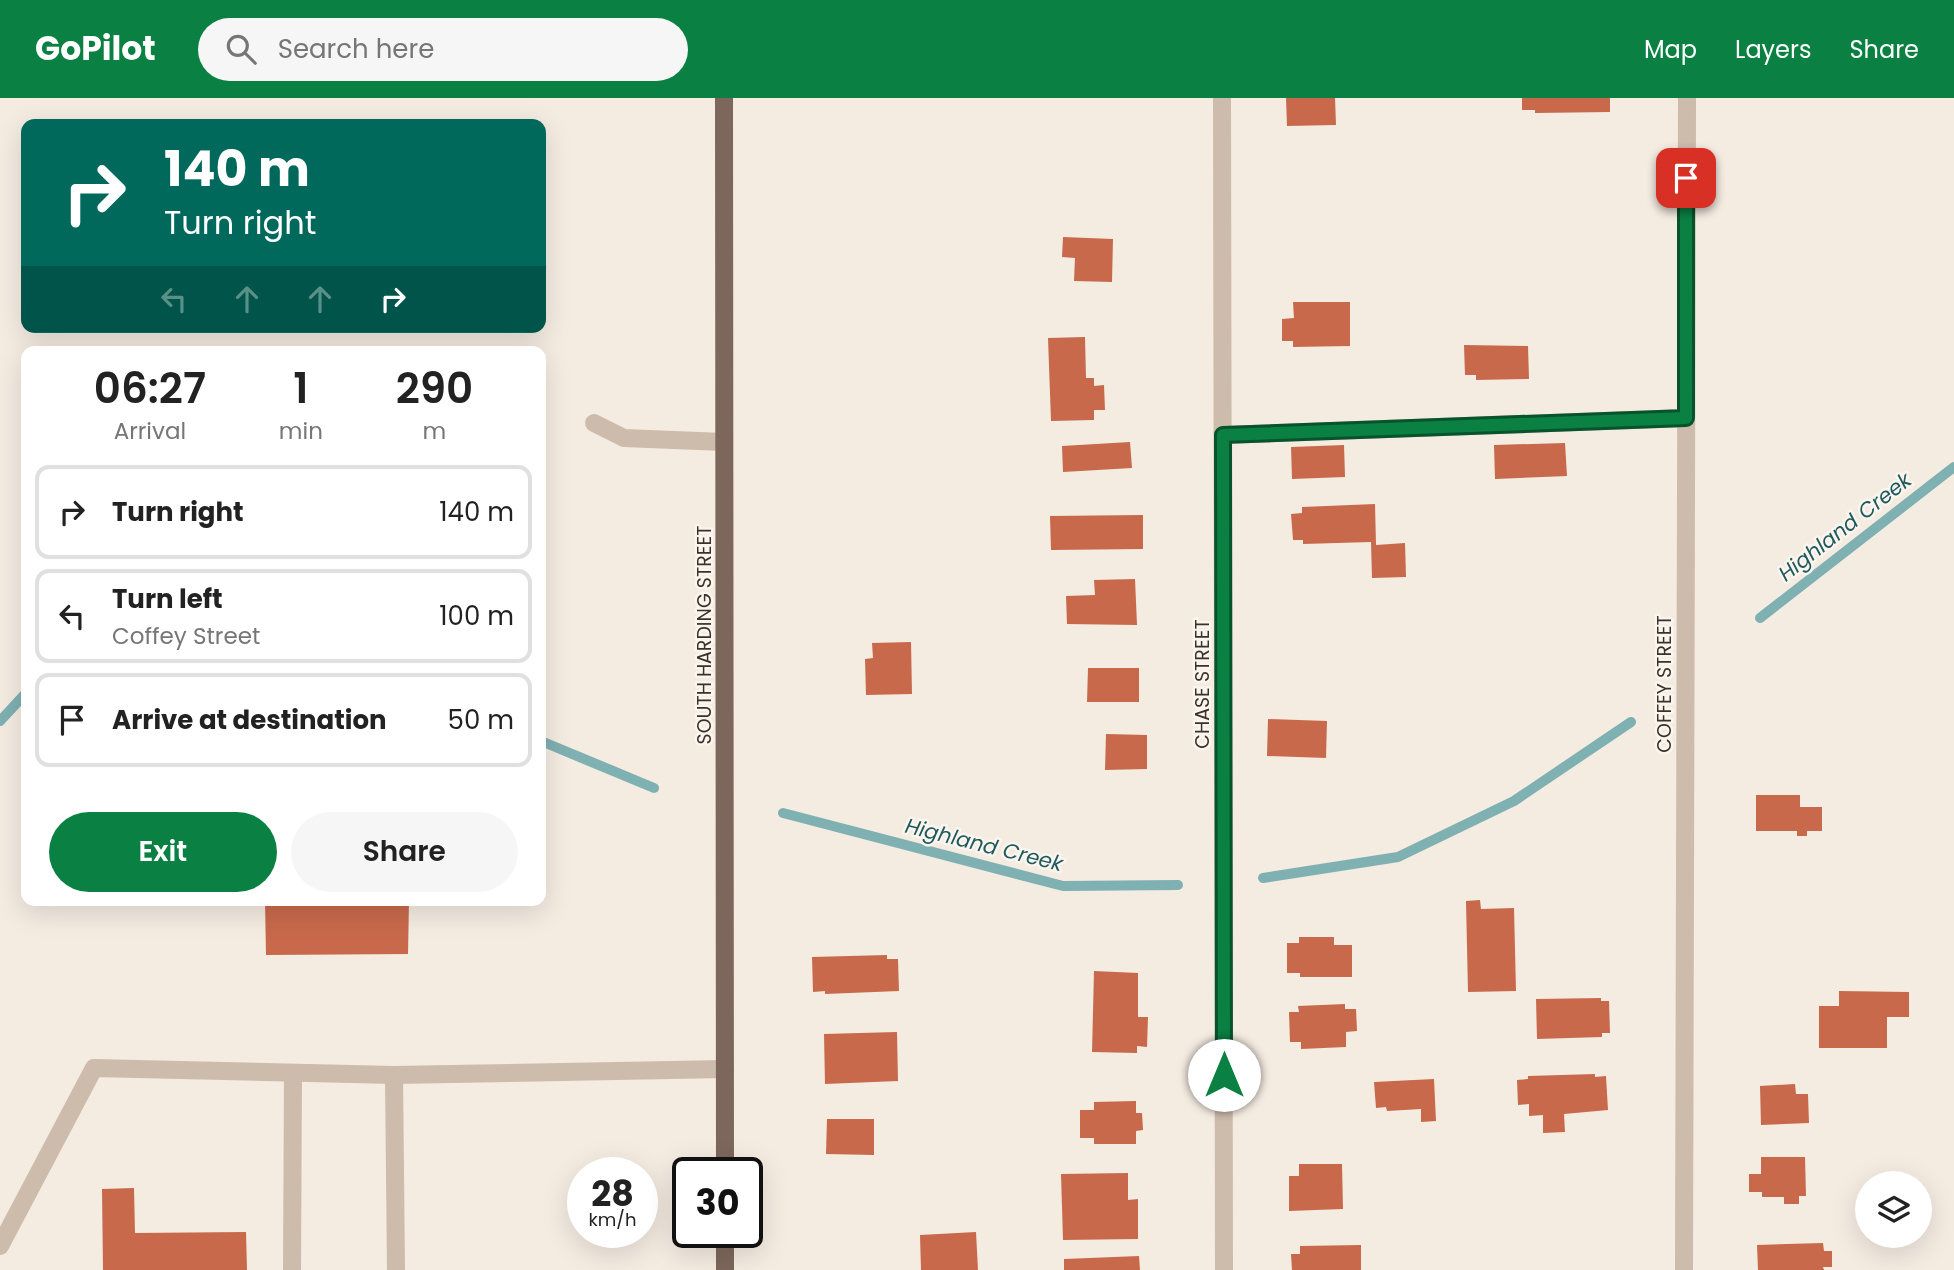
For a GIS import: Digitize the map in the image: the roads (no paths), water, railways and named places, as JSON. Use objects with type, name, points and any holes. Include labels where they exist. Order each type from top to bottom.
[{"type":"main road","name":"SOUTH HARDING STREET","points":[[724,98],[725,1157]]},
{"type":"main road","points":[[725,1248],[725,1270]]},
{"type":"street","name":"CHASE STREET","points":[[1222,98],[1224,1270]]},
{"type":"street","name":"COFFEY STREET","points":[[1684,1270],[1686,98]]},
{"type":"street","points":[[1223,435],[1686,418]]},
{"type":"street","points":[[594,423],[624,438],[724,442]]},
{"type":"street","points":[[0,1246],[94,1068],[394,1075],[725,1069]]},
{"type":"street","points":[[292,1270],[293,1073]]},
{"type":"street","points":[[394,1075],[396,1270]]},
{"type":"waterway","name":"Highland Creek","points":[[1760,618],[1954,467]]},
{"type":"waterway","name":"Highland Creek","points":[[0,721],[21,698]]},
{"type":"waterway","name":"Highland Creek","points":[[1263,878],[1398,857],[1514,801],[1631,722]]},
{"type":"waterway","name":"Highland Creek","points":[[546,743],[654,788]]},
{"type":"waterway","name":"Highland Creek","points":[[783,813],[1063,886],[1178,885]]}]
